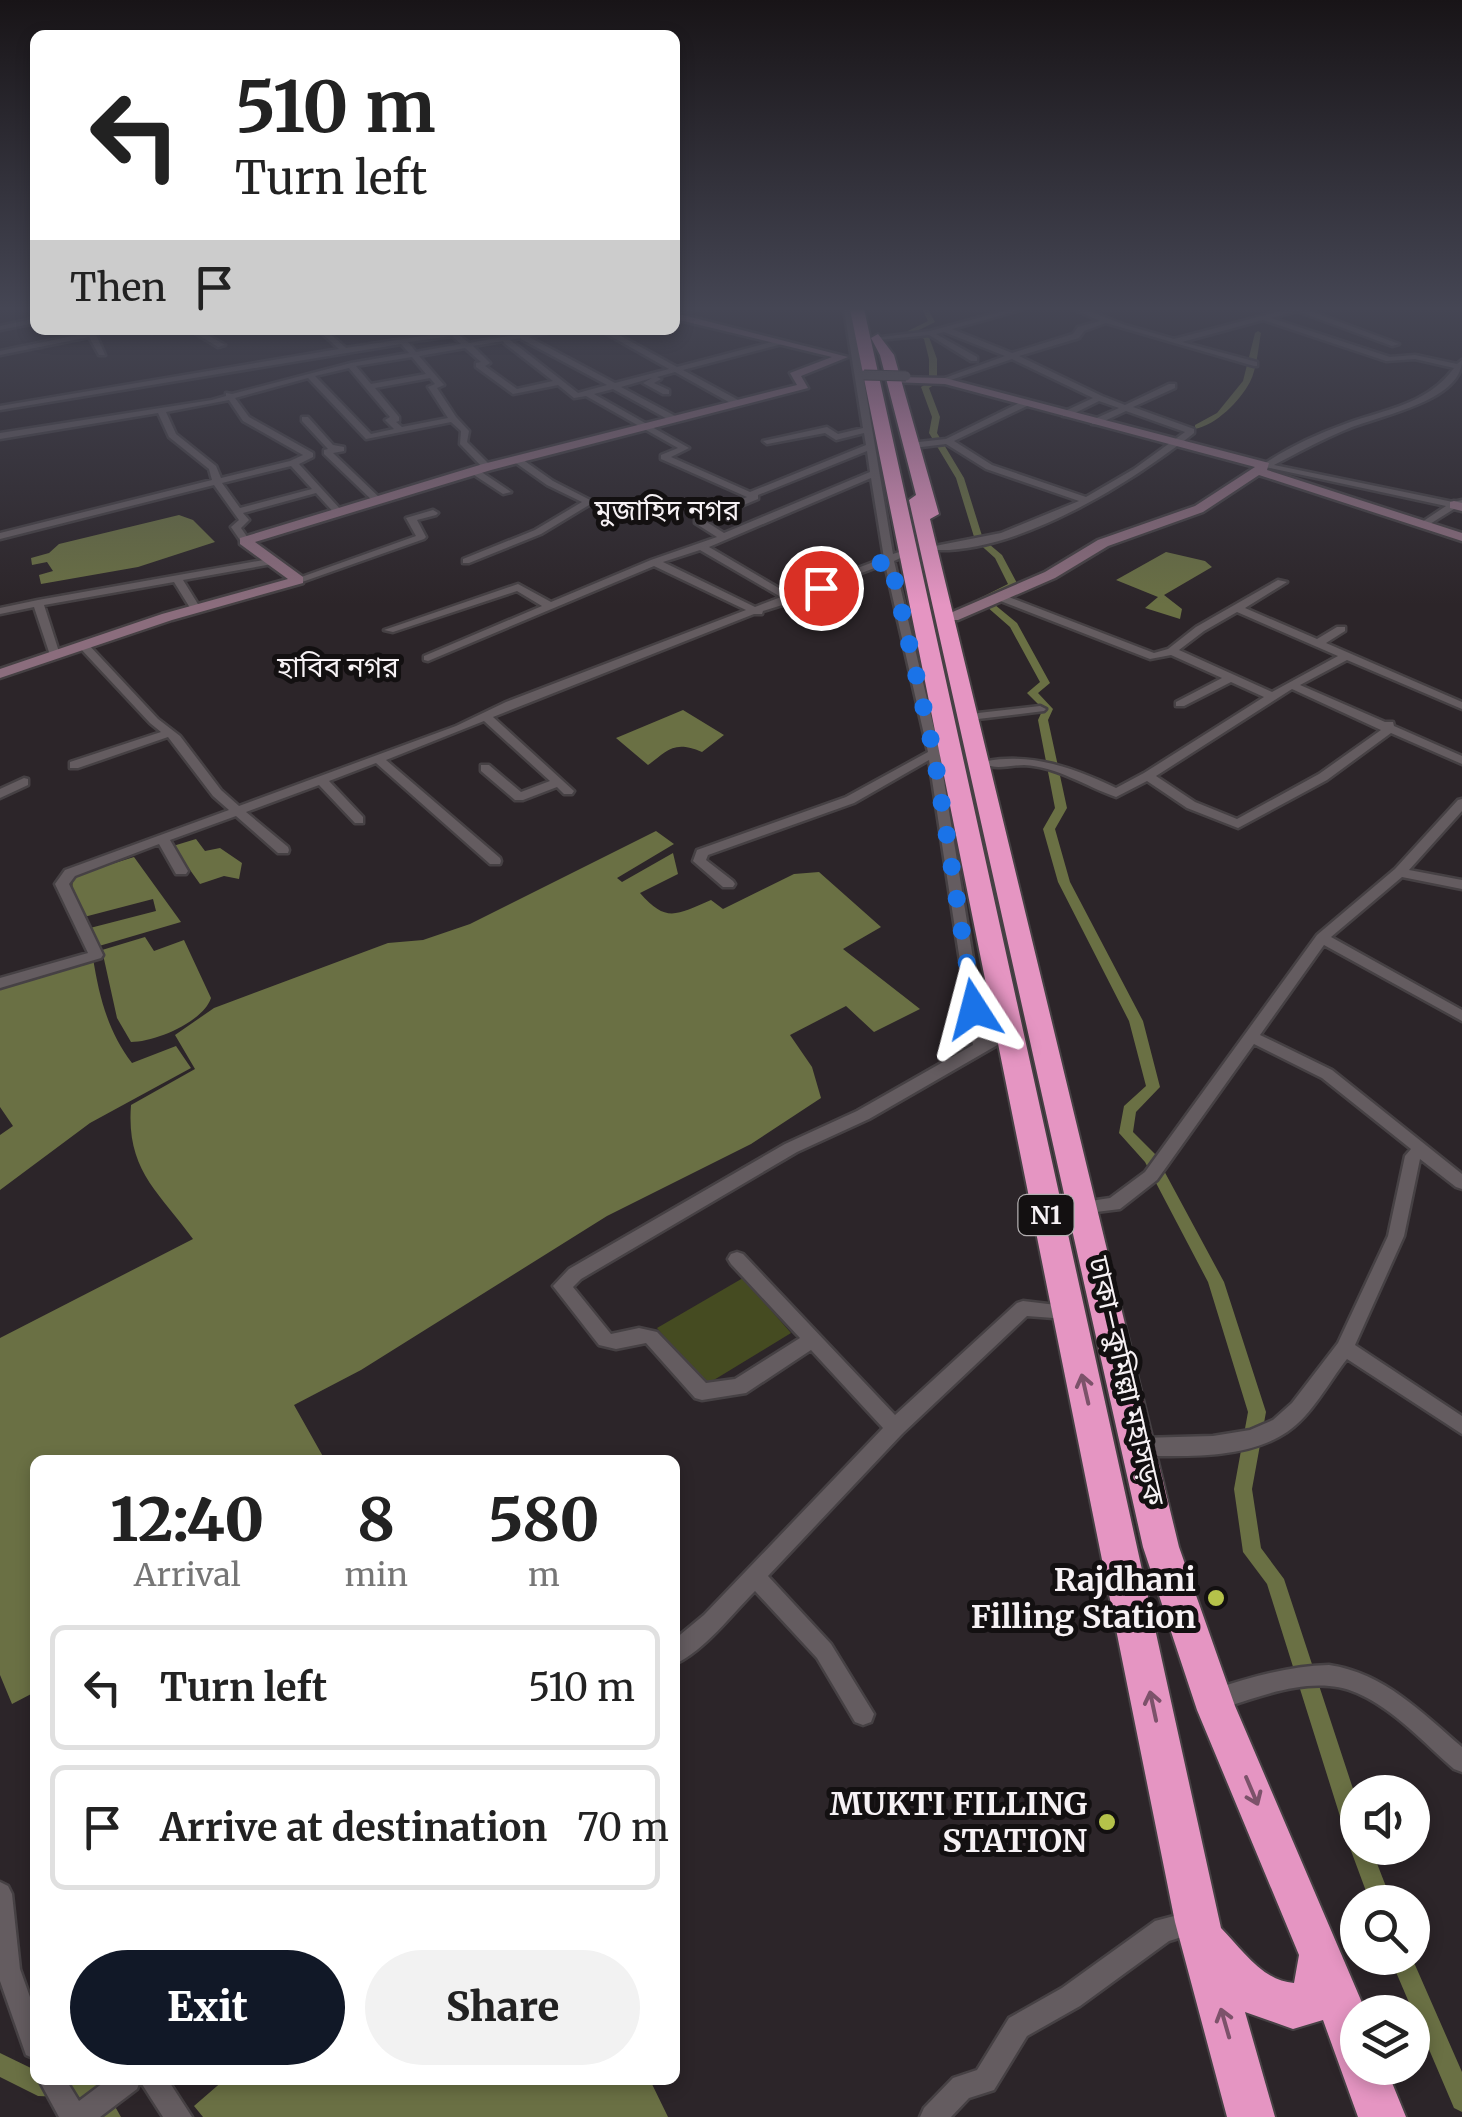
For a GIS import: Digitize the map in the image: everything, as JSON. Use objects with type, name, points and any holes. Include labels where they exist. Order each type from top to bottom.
[{"type":"highway","name":"ঢাকা–কুমিল্লা মহাসড়ক","points":[[882,408],[912,553],[941,752],[994,1039],[1067,1312],[1200,1932],[1252,2117]]},
{"type":"highway","name":"ঢাকা–কুমিল্লা মহাসড়ক","points":[[884,408],[1141,1447],[1161,1546],[1214,1700],[1340,2004]]},
{"type":"highway","points":[[908,408],[918,444],[912,553],[963,614],[978,716],[1096,1206],[1141,1447]]},
{"type":"highway","points":[[1200,1932],[1246,1985],[1284,2007],[1308,2004],[1318,1984],[1321,1954]]},
{"type":"highway","points":[[1370,2085],[1382,2117]]},
{"type":"street","points":[[16,408],[21,429]]},
{"type":"street","points":[[0,436],[21,429],[166,408]]},
{"type":"street","points":[[238,408],[246,418],[298,444],[310,456]]},
{"type":"street","points":[[341,408],[369,437]]},
{"type":"street","points":[[385,408],[400,430]]},
{"type":"street","points":[[446,408],[464,431],[463,442],[480,469],[506,492]]},
{"type":"street","points":[[610,408],[684,448],[664,456],[755,497],[698,521],[723,537]]},
{"type":"street","points":[[654,408],[674,419]]},
{"type":"street","points":[[245,541],[480,469],[718,408]]},
{"type":"street","points":[[868,408],[876,473],[912,553]]},
{"type":"street","points":[[918,444],[948,441],[1016,408]]},
{"type":"street","points":[[1040,408],[1262,468],[1462,537]]},
{"type":"street","points":[[1066,414],[1079,408]]},
{"type":"street","points":[[0,983],[96,955],[63,878],[912,553],[989,542],[1127,477],[1191,431],[1126,408],[1095,422]]},
{"type":"street","points":[[963,614],[1001,598],[1102,543],[1198,509],[1262,468],[1344,427],[1400,408]]},
{"type":"street","points":[[160,409],[172,434],[195,456],[210,463],[218,484],[244,520],[236,527],[245,541],[298,580]]},
{"type":"street","points":[[305,419],[378,501]]},
{"type":"street","points":[[0,536],[218,484],[369,437],[453,419]]},
{"type":"street","points":[[767,441],[827,430],[836,436],[868,429]]},
{"type":"street","points":[[948,441],[988,468],[1082,499]]},
{"type":"street","points":[[750,495],[871,446]]},
{"type":"street","points":[[466,561],[525,539],[590,502],[550,484],[516,459]]},
{"type":"street","points":[[293,463],[339,512]]},
{"type":"street","points":[[1262,468],[1459,504]]},
{"type":"street","points":[[702,547],[876,473]]},
{"type":"street","points":[[239,511],[317,490]]},
{"type":"street","points":[[1425,524],[1459,504]]},
{"type":"street","points":[[0,674],[421,537],[411,518],[433,513]]},
{"type":"street","points":[[428,658],[697,544],[792,599]]},
{"type":"street","points":[[0,611],[269,562]]},
{"type":"street","points":[[654,562],[758,612]]},
{"type":"street","points":[[177,578],[196,609]]},
{"type":"street","points":[[1001,598],[1154,657],[1172,651],[1282,582]]},
{"type":"street","points":[[389,630],[518,587],[550,606]]},
{"type":"street","points":[[38,603],[56,656]]},
{"type":"street","points":[[1237,608],[1462,706]]},
{"type":"street","points":[[1317,644],[1341,630]]},
{"type":"street","points":[[84,646],[167,734],[176,738],[217,793],[283,850]]},
{"type":"street","points":[[1172,651],[1273,697]]},
{"type":"street","points":[[990,764],[1021,758],[1042,761],[1116,793],[1291,685],[1347,656]]},
{"type":"street","points":[[1180,704],[1233,677]]},
{"type":"street","points":[[1291,685],[1388,724],[1394,732],[1462,760]]},
{"type":"street","points":[[978,716],[1040,709]]},
{"type":"street","points":[[485,768],[519,797],[563,787],[486,716]]},
{"type":"street","points":[[1148,776],[1191,805],[1238,824],[1342,764],[1386,732],[1388,724]]},
{"type":"street","points":[[74,766],[167,734]]},
{"type":"street","points":[[728,884],[699,860],[702,854],[772,824],[852,799],[919,758],[941,752]]},
{"type":"street","points":[[377,758],[495,860]]},
{"type":"street","points":[[320,779],[358,820]]},
{"type":"street","points":[[0,794],[24,782]]},
{"type":"street","points":[[1096,1206],[1114,1204],[1150,1176],[1322,938],[1400,872],[1462,803]]},
{"type":"street","points":[[164,842],[181,871]]},
{"type":"street","points":[[1400,872],[1427,881],[1442,877],[1462,885]]},
{"type":"street","points":[[1322,938],[1462,1016]]},
{"type":"street","points":[[1252,1037],[1327,1074],[1462,1182]]},
{"type":"street","points":[[810,1341],[739,1387],[702,1392],[651,1336],[643,1334],[615,1343],[605,1340],[562,1286],[575,1274],[722,1187],[994,1039]]},
{"type":"street","points":[[1141,1447],[1228,1441],[1265,1434],[1304,1403],[1345,1348],[1396,1236],[1414,1156],[1423,1150]]},
{"type":"street","points":[[738,1258],[810,1341],[895,1428]]},
{"type":"street","points":[[680,1648],[755,1576],[895,1428],[1023,1308],[1067,1312]]},
{"type":"street","points":[[1345,1348],[1462,1426]]},
{"type":"street","points":[[755,1576],[824,1651],[863,1714]]},
{"type":"street","points":[[1214,1700],[1273,1682],[1333,1677],[1362,1682],[1462,1761]]},
{"type":"street","points":[[0,1894],[8,1970],[30,2032]]},
{"type":"street","points":[[933,2117],[962,2087],[985,2082],[1018,2027],[1070,1997],[1164,1930],[1200,1932]]},
{"type":"street","points":[[55,2085],[76,2117],[121,2085]]},
{"type":"street","points":[[157,2085],[179,2117]]},
{"type":"shaded area","points":[[179,515],[193,520],[215,542],[138,567],[41,584],[39,575],[53,571],[47,562],[32,565],[31,558],[49,553],[59,544]]},
{"type":"shaded area","points":[[1166,552],[1205,561],[1212,567],[1164,595],[1182,609],[1180,619],[1145,608],[1158,597],[1116,580]]},
{"type":"shaded area","points":[[683,710],[724,735],[702,752],[676,747],[648,765],[616,738]]},
{"type":"shaded area","points":[[656,831],[674,844],[617,878],[622,882],[673,853],[678,874],[640,893],[649,903],[665,913],[681,912],[711,900],[723,909],[794,874],[819,872],[881,927],[843,949],[920,1009],[874,1032],[846,1006],[790,1035],[812,1067],[821,1098],[751,1144],[607,1216],[361,1370],[294,1405],[322,1455],[30,1455],[30,1695],[12,1704],[0,1675],[0,1338],[193,1239],[139,1163],[131,1127],[131,1105],[195,1069],[175,1035],[214,1008],[388,943],[423,940],[470,924]]},
{"type":"shaded area","points":[[196,839],[205,851],[220,848],[242,863],[239,879],[224,876],[200,884],[173,846]]},
{"type":"shaded area","points":[[134,857],[181,922],[99,946],[90,928],[156,911],[153,899],[84,917],[72,891],[73,876]]},
{"type":"shaded area","points":[[145,937],[154,951],[184,940],[211,998],[198,1015],[177,1029],[131,1042],[117,1018],[102,950]]},
{"type":"shaded area","points":[[93,958],[106,1013],[132,1063],[176,1046],[191,1068],[90,1123],[0,1190],[0,1135],[13,1126],[0,1107],[0,985]]},
{"type":"shaded area","points":[[743,1278],[791,1333],[704,1386],[657,1328]]},
{"type":"shaded area","points":[[218,2085],[652,2085],[668,2117],[203,2117],[194,2106]]},
{"type":"waterway","points":[[933,408],[936,417],[933,433],[960,478],[979,540],[999,557],[1013,585],[983,599],[1014,625],[1045,683],[1032,693],[1048,709],[1043,720],[1061,808],[1049,829],[1064,882],[1136,1021],[1153,1087],[1129,1110],[1126,1133],[1150,1158],[1216,1282],[1257,1412],[1243,1489],[1252,1552],[1275,1579],[1340,1782]]},
{"type":"waterway","points":[[1198,427],[1226,408]]},
{"type":"waterway","points":[[1367,1865],[1375,1885]]},
{"type":"waterway","points":[[1408,1975],[1462,2100]]},
{"type":"waterway","points":[[0,2065],[30,2080]]},
{"type":"waterway","points":[[56,2085],[91,2087],[109,2117]]},
{"type":"place","name":"Rajdhani Filling Station","points":[[1216,1598]]},
{"type":"place","name":"MUKTI FILLING STATION","points":[[1107,1822]]},
{"type":"district","name":"মুজাহিদ নগর","points":[[667,510]]},
{"type":"district","name":"হাবিব নগর","points":[[338,667]]},
{"type":"route","points":[[821,588],[890,559],[934,754],[974,1009]]}]
